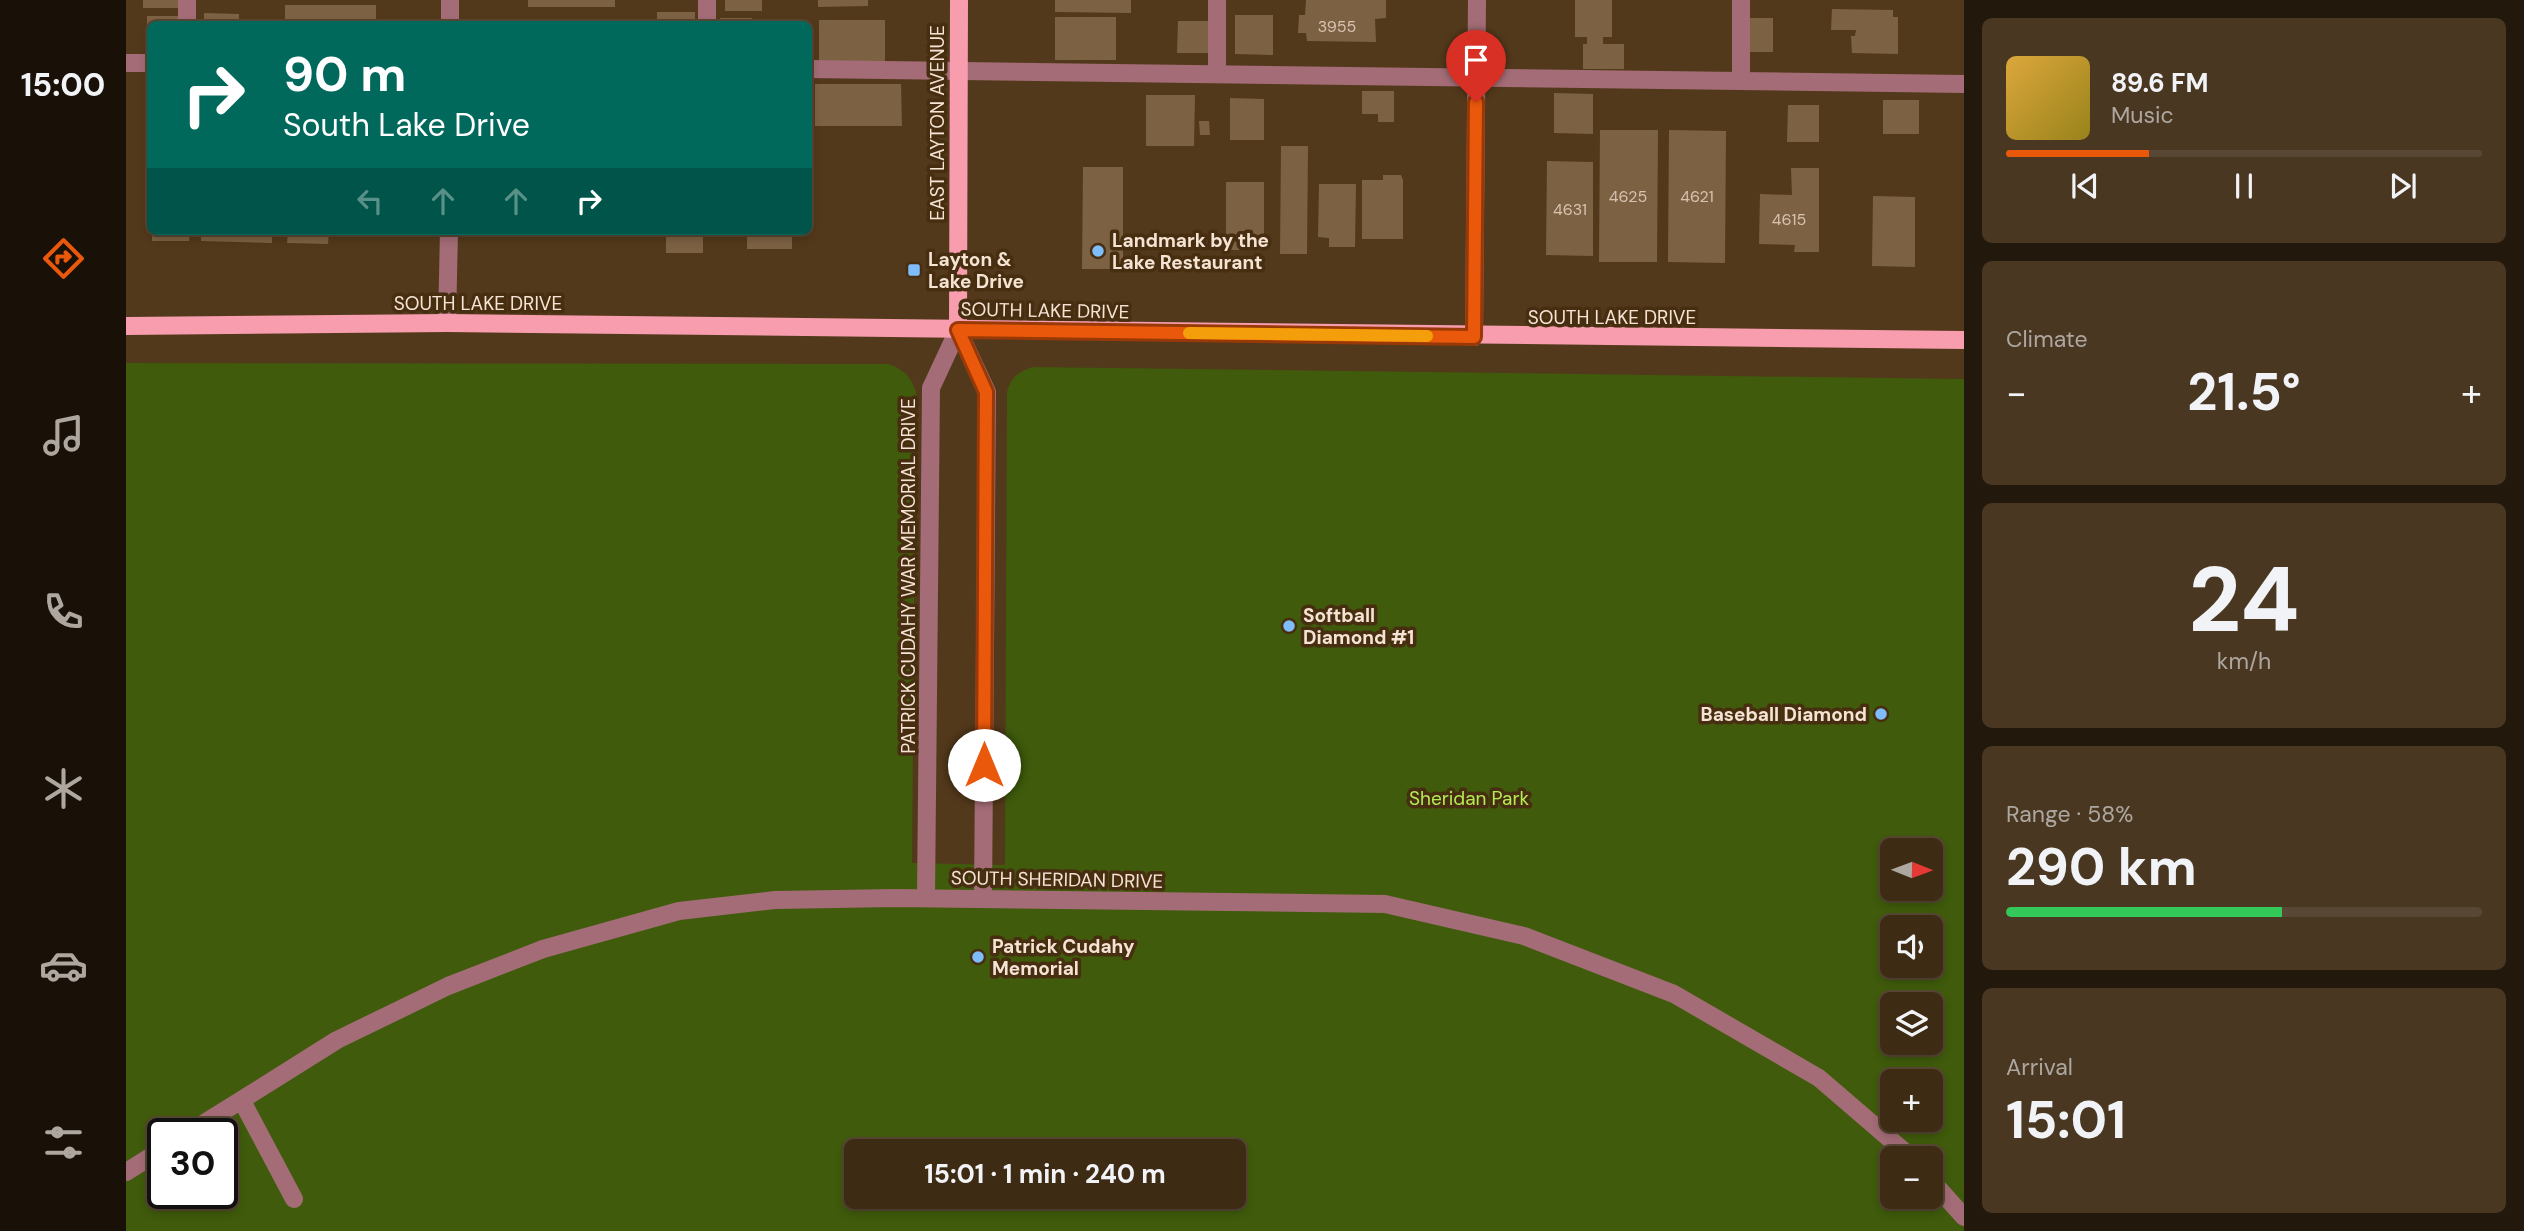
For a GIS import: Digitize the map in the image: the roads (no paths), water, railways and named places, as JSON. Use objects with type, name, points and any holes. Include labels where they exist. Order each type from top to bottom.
[{"type":"main road","name":"EAST LAYTON AVENUE","points":[[958,330],[959,0]]},
{"type":"main road","name":"SOUTH LAKE DRIVE","points":[[126,326],[447,323],[1474,337],[1964,340]]},
{"type":"street","points":[[187,0],[187,21]]},
{"type":"street","points":[[450,0],[450,21]]},
{"type":"street","points":[[707,0],[707,21]]},
{"type":"street","points":[[1217,0],[1217,73]]},
{"type":"street","points":[[1474,337],[1477,0]]},
{"type":"street","points":[[1741,0],[1741,80]]},
{"type":"street","points":[[126,63],[147,63]]},
{"type":"street","points":[[812,69],[1964,84]]},
{"type":"street","points":[[447,323],[449,235]]},
{"type":"street","points":[[958,330],[986,392],[983,899]]},
{"type":"street","name":"PATRICK CUDAHY WAR MEMORIAL DRIVE","points":[[926,898],[931,388],[958,330]]},
{"type":"street","name":"SOUTH SHERIDAN DRIVE","points":[[214,1118],[337,1040],[448,986],[543,949],[679,911],[775,900],[926,898],[1385,904],[1524,936],[1674,994],[1819,1078],[1898,1146]]},
{"type":"street","points":[[242,1101],[294,1199]]},
{"type":"street","points":[[126,1172],[147,1159]]},
{"type":"street","points":[[1943,1194],[1964,1217]]},
{"type":"place","name":"Landmark by the Lake Restaurant","points":[[1098,251]]},
{"type":"place","name":"Layton & Lake Drive","points":[[914,270]]},
{"type":"place","name":"Softball Diamond #1","points":[[1289,626]]},
{"type":"place","name":"Baseball Diamond","points":[[1881,714]]},
{"type":"place","name":"Patrick Cudahy Memorial","points":[[978,957]]},
{"type":"park label","name":"Sheridan Park","points":[[1469,798]]}]
